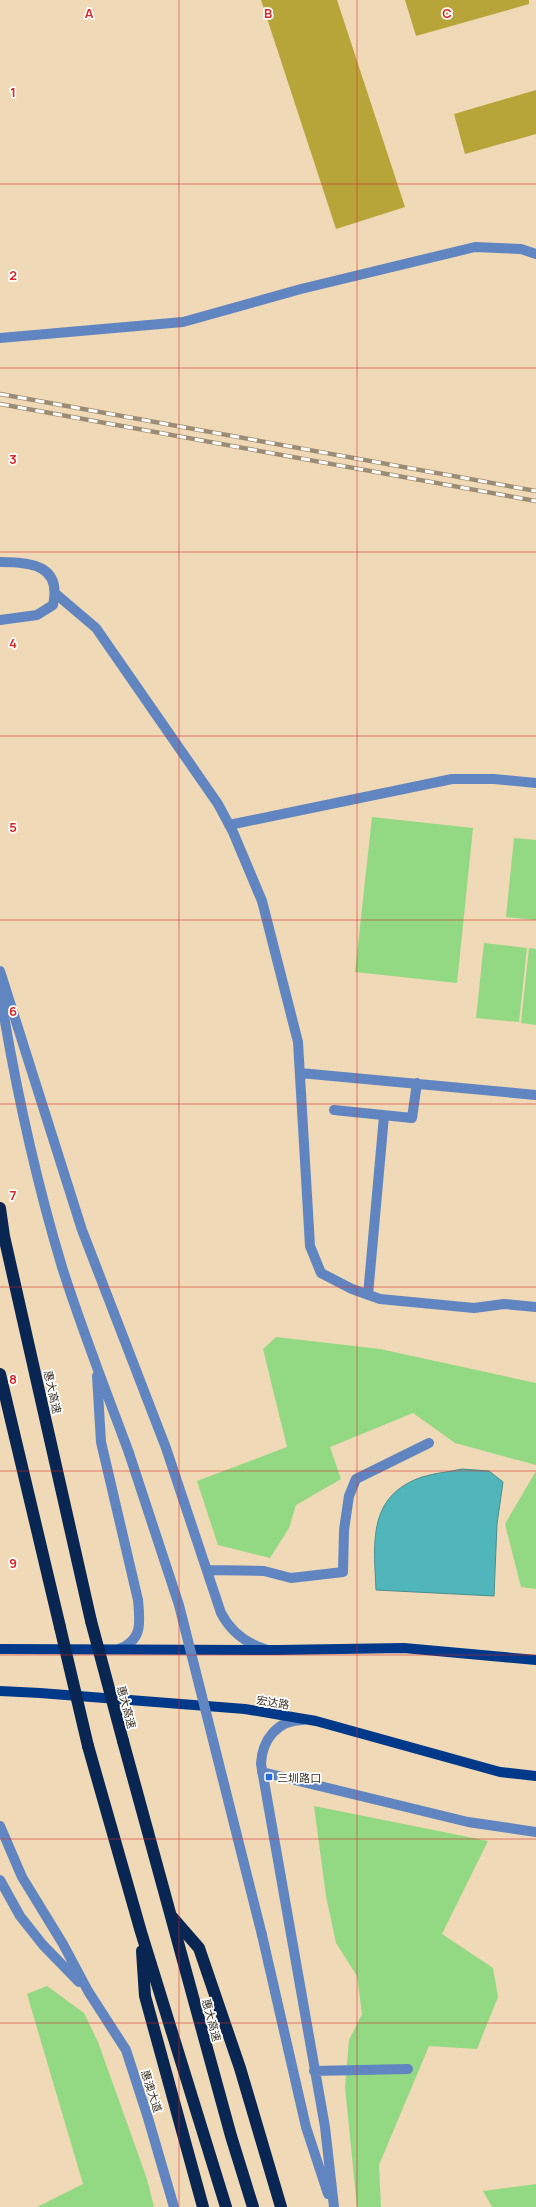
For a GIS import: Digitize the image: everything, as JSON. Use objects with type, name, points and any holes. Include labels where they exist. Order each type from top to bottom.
[{"type":"highway","name":"惠大高速","points":[[0,1208],[4,1236],[90,1620],[231,2136],[253,2207]]},
{"type":"highway","points":[[0,1374],[88,1746],[141,1932],[226,2207]]},
{"type":"highway","points":[[170,1914],[199,1948],[240,2068],[281,2207]]},
{"type":"highway","points":[[141,1932],[145,1996],[202,2207]]},
{"type":"main road","points":[[0,1649],[277,1650],[404,1648],[536,1660]]},
{"type":"main road","name":"宏达路","points":[[0,1691],[245,1709],[316,1721],[500,1772],[536,1776]]},
{"type":"street","points":[[0,338],[183,322],[301,289],[475,248],[521,249],[536,254]]},
{"type":"street","points":[[0,562],[17,562],[42,568],[52,577],[56,594],[53,605],[37,615],[0,620]]},
{"type":"street","points":[[56,594],[96,628],[218,804],[229,825],[262,901],[298,1042],[310,1246],[321,1273],[334,1281],[380,1299],[474,1308],[504,1304],[536,1307]]},
{"type":"street","points":[[229,825],[452,779],[494,779],[536,784]]},
{"type":"street","points":[[0,971],[82,1230],[166,1448],[222,1614],[231,1629],[247,1642],[256,1646],[277,1650]]},
{"type":"street","points":[[0,992],[10,1055],[33,1160],[63,1267],[96,1364],[129,1453],[179,1604],[262,1935],[306,2127],[334,2206]]},
{"type":"street","points":[[300,1073],[536,1095]]},
{"type":"street","points":[[334,1110],[412,1118],[417,1083]]},
{"type":"street","points":[[368,1295],[384,1116]]},
{"type":"street","points":[[96,1364],[100,1442],[138,1600],[140,1622],[137,1636],[133,1642],[119,1649]]},
{"type":"street","points":[[208,1570],[264,1571],[291,1578],[343,1572],[344,1530],[349,1496],[356,1479],[429,1443]]},
{"type":"street","points":[[0,1644],[13,1649]]},
{"type":"street","points":[[316,1721],[297,1720],[288,1722],[272,1732],[263,1748],[261,1764],[325,2127],[334,2206]]},
{"type":"street","points":[[262,1772],[468,1822],[536,1832]]},
{"type":"street","points":[[0,1826],[22,1877],[63,1944],[88,1991]]},
{"type":"street","points":[[0,1880],[20,1916],[39,1939],[88,1991]]},
{"type":"street","name":"惠澳大道","points":[[88,1991],[126,2050],[174,2207]]},
{"type":"street","points":[[314,2071],[408,2069]]},
{"type":"green space","points":[[372,817],[473,828],[457,983],[355,972]]},
{"type":"green space","points":[[514,838],[536,840],[536,920],[506,917]]},
{"type":"green space","points":[[484,943],[527,948],[519,1022],[476,1018]]},
{"type":"green space","points":[[529,948],[536,949],[536,1025],[521,1023]]},
{"type":"green space","points":[[276,1337],[380,1349],[536,1383],[536,1465],[455,1443],[413,1413],[330,1447],[341,1479],[296,1505],[289,1528],[270,1558],[218,1545],[197,1481],[287,1447],[263,1349]]},
{"type":"green space","points":[[536,1471],[536,1589],[521,1587],[505,1524]]},
{"type":"green space","points":[[314,1806],[488,1841],[442,1934],[493,1968],[498,1997],[477,2049],[429,2046],[379,2165],[381,2207],[357,2207],[345,2087],[349,2040],[362,2014],[357,1976],[336,1943],[326,1896]]},
{"type":"green space","points":[[47,1986],[84,2013],[98,2042],[147,2179],[154,2207],[37,2207],[83,2184],[27,1994]]},
{"type":"green space","points":[[536,2184],[536,2207],[492,2207],[483,2191]]},
{"type":"water","points":[[462,1469],[489,1471],[503,1482],[497,1524],[494,1596],[376,1590],[375,1539],[378,1523],[383,1509],[391,1496],[404,1485],[422,1477]]},
{"type":"building","points":[[261,0],[337,0],[405,207],[336,229]]},
{"type":"building","points":[[405,0],[529,0],[529,4],[416,36]]},
{"type":"building","points":[[536,90],[536,134],[465,154],[454,114]]},
{"type":"railway","points":[[0,394],[536,491]]},
{"type":"railway","points":[[0,404],[536,501]]},
{"type":"place","name":"三圳路口","points":[[269,1777]]}]
